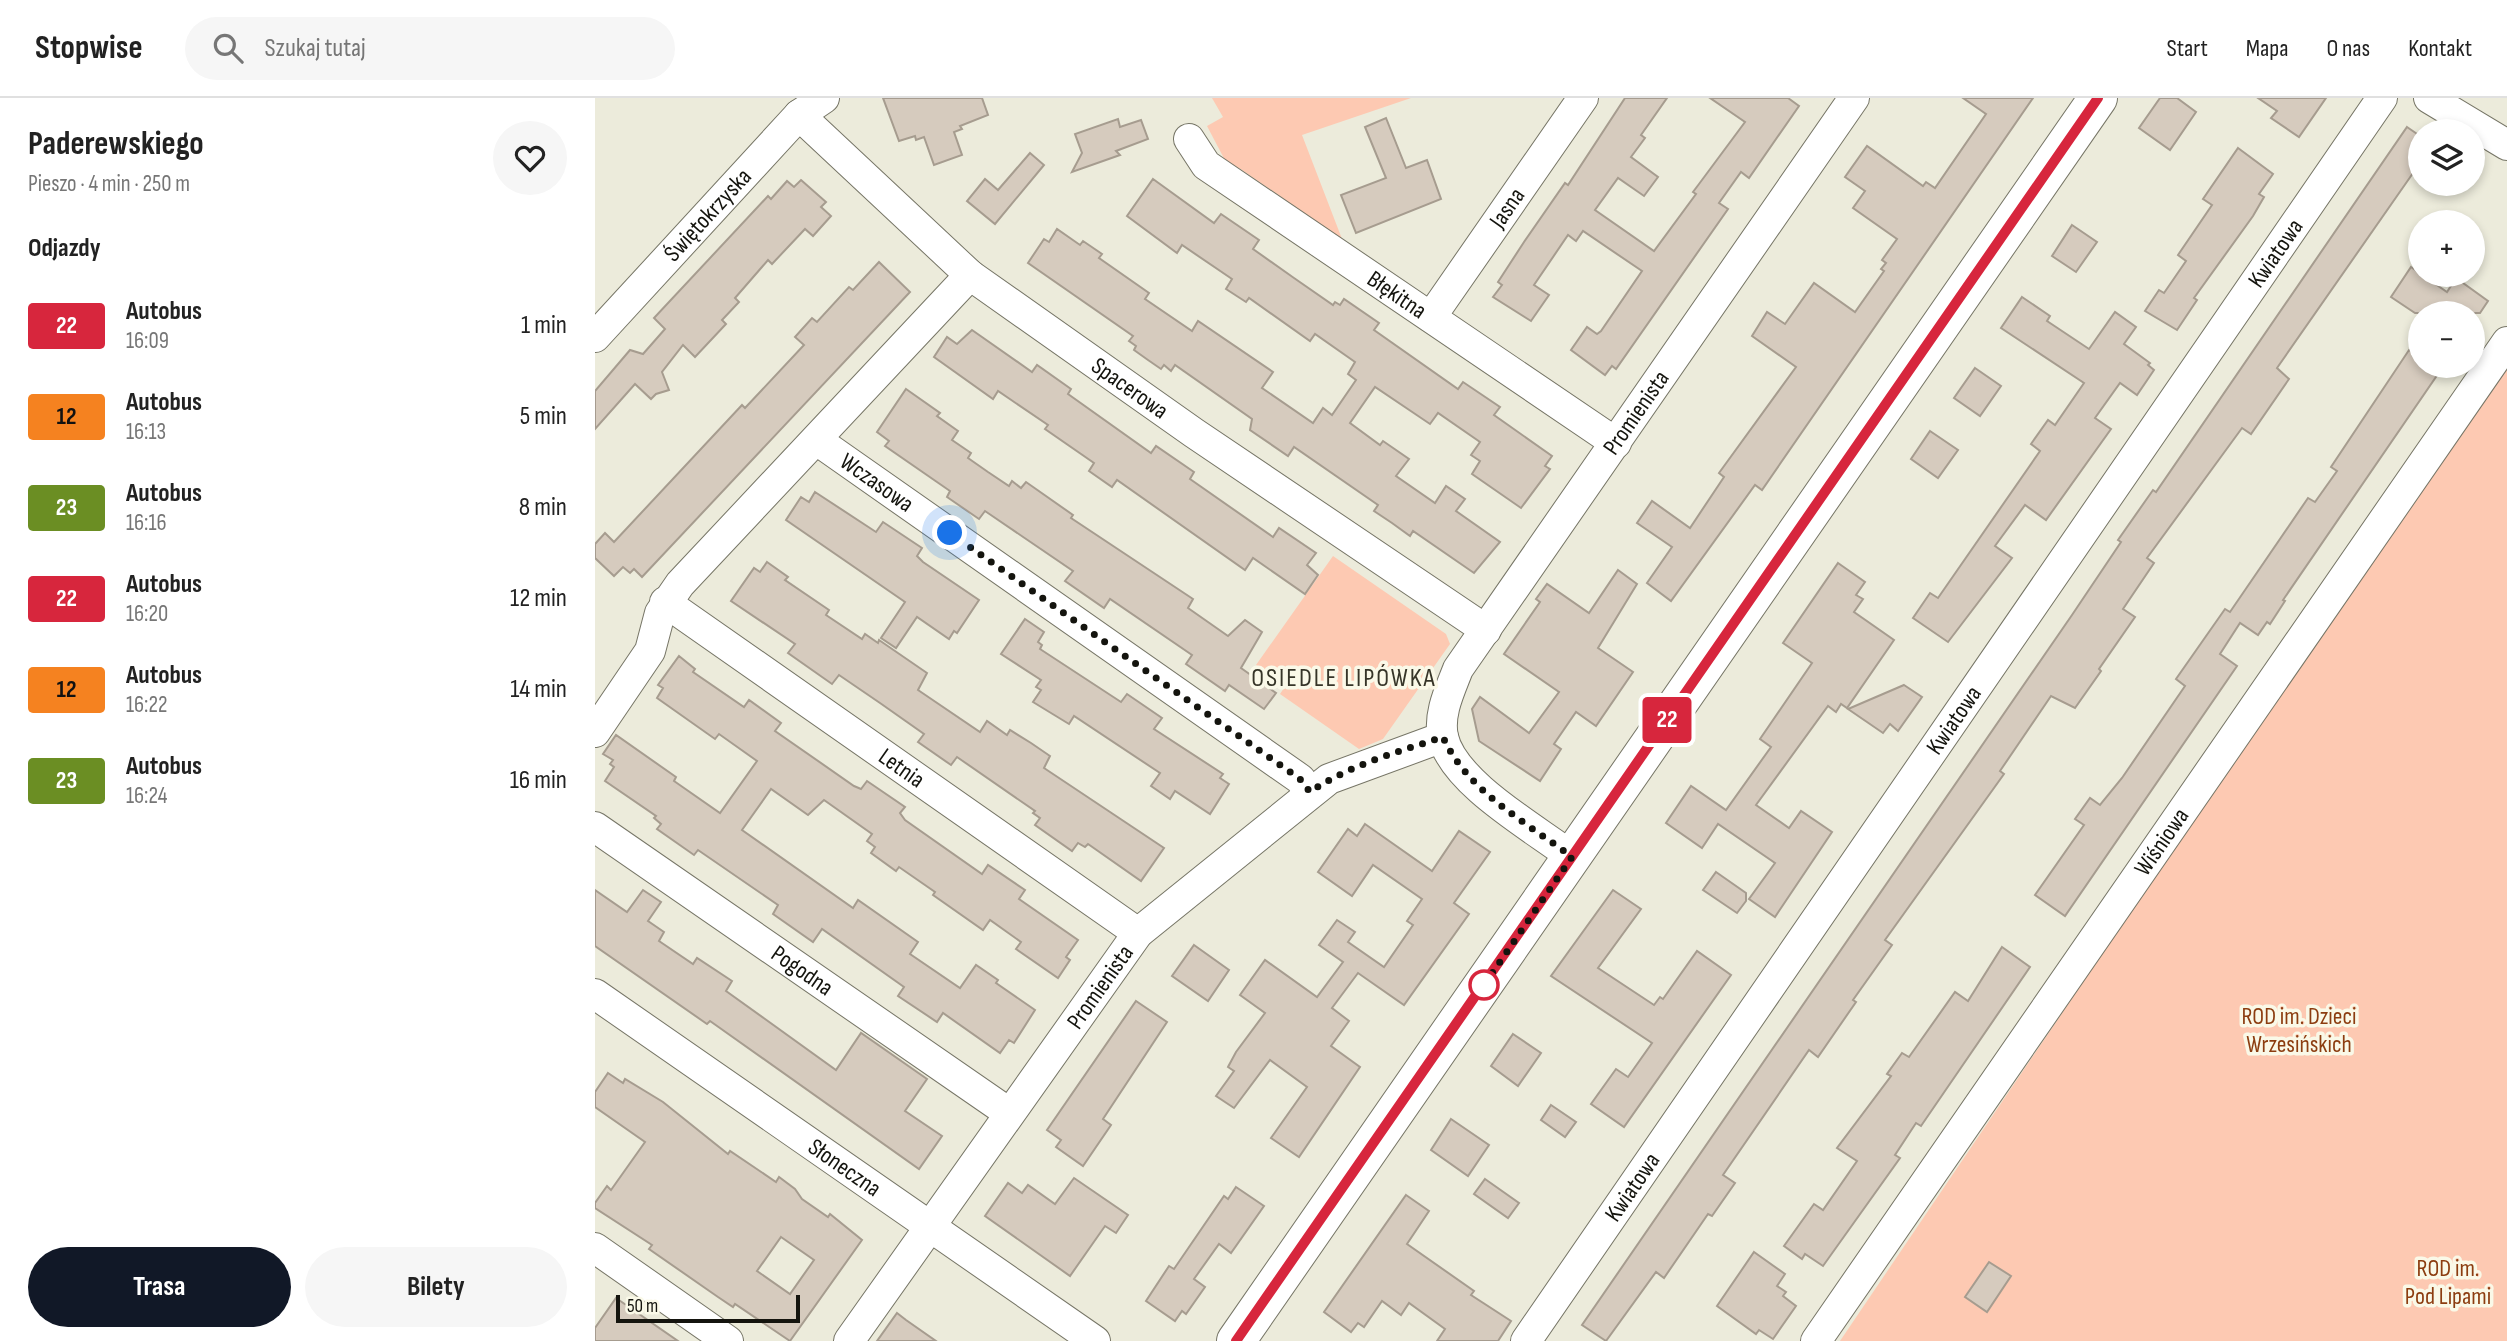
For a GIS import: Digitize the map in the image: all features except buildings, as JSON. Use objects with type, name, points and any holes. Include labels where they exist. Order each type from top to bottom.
[{"type":"street","name":"Świętokrzyska","points":[[595,337],[799,114],[824,98]]},
{"type":"street","name":"Jasna","points":[[1431,317],[1583,98]]},
{"type":"street","name":"Promienista","points":[[849,1341],[1138,933],[1329,779],[1443,737],[1444,707],[1458,669],[1854,98]]},
{"type":"street","points":[[1236,1341],[2098,98]]},
{"type":"street","name":"Kwiatowa","points":[[1525,1341],[2382,98]]},
{"type":"street","points":[[2429,98],[2507,145]]},
{"type":"street","name":"Spacerowa","points":[[799,114],[970,275],[1194,433],[1486,629]]},
{"type":"street","name":"Błękitna","points":[[1189,139],[1206,165],[1616,443]]},
{"type":"street","points":[[595,732],[650,651],[666,602],[970,275]]},
{"type":"street","name":"Wiśniowa","points":[[1816,1341],[2507,342]]},
{"type":"street","name":"Wczasowa","points":[[818,441],[1300,779],[1310,792]]},
{"type":"street","name":"Letnia","points":[[666,602],[1138,933]]},
{"type":"street","points":[[1443,737],[1454,761],[1473,782],[1572,857]]},
{"type":"street","name":"Pogodna","points":[[595,827],[1009,1113]]},
{"type":"street","name":"Słoneczna","points":[[595,994],[1095,1341]]},
{"type":"street","points":[[595,1248],[728,1341]]},
{"type":"green space","points":[[1212,98],[1411,98],[1302,135],[1342,239],[1239,168],[1228,166],[1207,126],[1223,117]]},
{"type":"green space","name":"ROD im. Dzieci Wrzesińskich","points":[[2507,365],[2507,1341],[1840,1341],[2291,675]]},
{"type":"green space","points":[[1333,556],[1446,634],[1450,644],[1383,739],[1359,749],[1280,694],[1284,688],[1256,665]]},
{"type":"bus line","name":"22","points":[[1236,1341],[2098,98]]},
{"type":"district","name":"OSIEDLE LIPÓWKA","points":[[1344,677]]},
{"type":"route","points":[[950,533],[1300,779],[1310,792],[1329,779],[1359,766],[1443,737],[1454,761],[1473,782],[1572,857],[1484,985]]},
{"type":"park label","name":"ROD im. Pod Lipami","points":[[2448,1282]]}]
